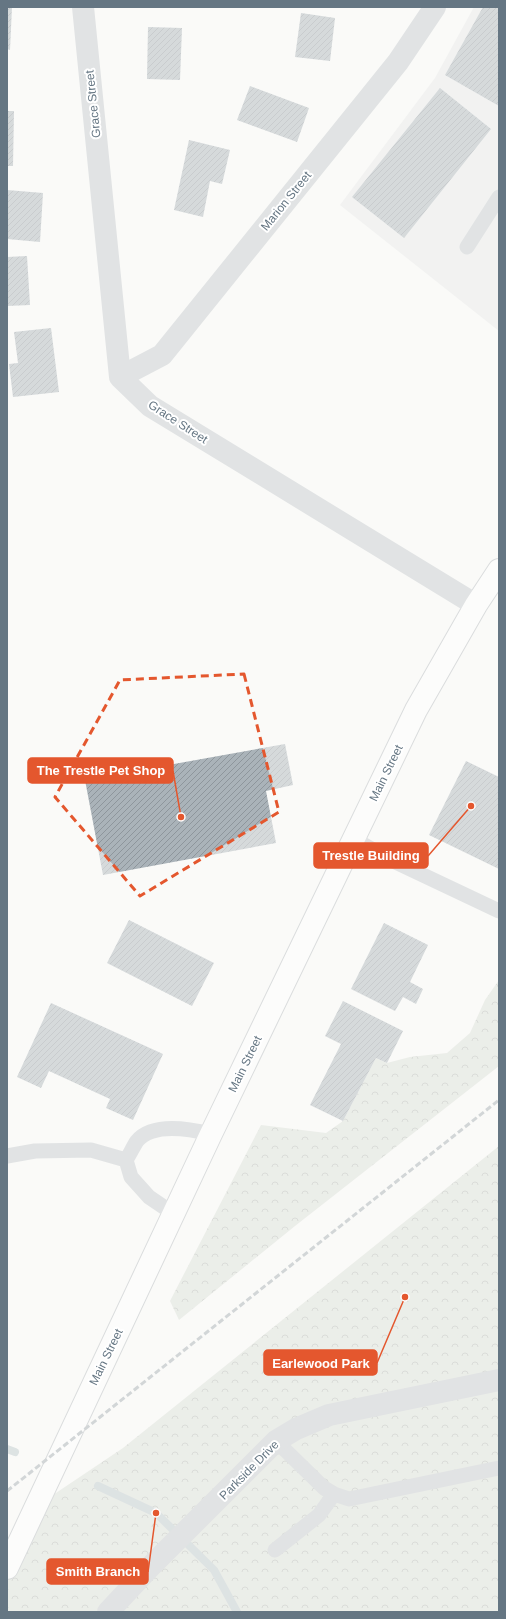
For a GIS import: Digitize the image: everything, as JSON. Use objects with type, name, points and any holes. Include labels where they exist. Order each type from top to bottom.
[{"type":"main road","name":"Main Street","points":[[7,1568],[211,1134],[416,710],[476,604],[499,570]]},
{"type":"street","name":"Grace Street","points":[[83,7],[120,377],[150,406],[476,604]]},
{"type":"street","name":"Marion Street","points":[[120,377],[162,355],[398,62],[435,7]]},
{"type":"street","name":"Parkside Drive","points":[[108,1612],[150,1566],[202,1517],[276,1441],[296,1428],[329,1415],[499,1380]]},
{"type":"lane","points":[[467,247],[499,197]]},
{"type":"lane","points":[[354,839],[387,858],[499,911]]},
{"type":"lane","points":[[174,1214],[149,1197],[130,1177],[126,1160],[138,1140],[154,1130],[185,1127],[211,1134]]},
{"type":"lane","points":[[7,1156],[35,1151],[90,1150],[126,1160]]},
{"type":"lane","points":[[276,1441],[324,1488],[334,1494],[355,1499],[499,1468]]},
{"type":"lane","points":[[275,1550],[319,1515],[334,1494]]},
{"type":"highlighted area","points":[[244,674],[279,812],[140,896],[55,797],[120,680]]},
{"type":"shaded area","points":[[474,7],[499,7],[499,331],[340,205],[435,78]]},
{"type":"green space","points":[[499,980],[499,1066],[295,1226],[179,1320],[170,1301],[261,1125],[326,1133],[343,1121],[376,1058],[387,1063],[410,1057],[447,1053],[470,1033],[485,1000]]},
{"type":"green space","points":[[499,1146],[499,1612],[7,1612],[7,1568],[38,1505],[123,1448]]},
{"type":"building","points":[[7,7],[12,7],[10,50],[7,49]]},
{"type":"building","points":[[483,7],[499,7],[499,106],[445,75]]},
{"type":"building","points":[[301,13],[335,18],[330,61],[295,57]]},
{"type":"building","points":[[148,27],[182,28],[180,80],[147,79]]},
{"type":"building","points":[[250,86],[309,108],[297,142],[237,120]]},
{"type":"building","points":[[440,88],[491,129],[404,238],[352,197]]},
{"type":"building","points":[[7,111],[14,111],[13,166],[7,166]]},
{"type":"building","points":[[189,140],[230,150],[222,184],[210,181],[203,217],[174,210]]},
{"type":"building","points":[[7,190],[43,193],[40,242],[7,239]]},
{"type":"building","points":[[27,256],[30,305],[7,306],[7,257]]},
{"type":"building","points":[[51,328],[59,392],[13,397],[9,364],[18,363],[14,332]]},
{"type":"building","points":[[285,744],[293,785],[266,791],[276,843],[103,875],[85,780]]},
{"type":"building","points":[[466,761],[499,777],[499,869],[429,835]]},
{"type":"building","points":[[129,920],[214,963],[192,1006],[107,963]]},
{"type":"building","points":[[384,923],[428,945],[410,982],[423,989],[416,1004],[403,997],[395,1011],[351,989]]},
{"type":"building","points":[[343,1001],[403,1031],[387,1063],[376,1058],[343,1121],[310,1105],[341,1044],[325,1036]]},
{"type":"building","points":[[51,1003],[163,1054],[133,1120],[106,1108],[110,1099],[49,1071],[41,1088],[17,1077]]},
{"type":"waterway","points":[[7,1449],[15,1452]]},
{"type":"waterway","points":[[98,1486],[156,1513],[214,1570],[237,1612]]},
{"type":"railway","points":[[7,1491],[499,1100]]},
{"type":"place","name":"Trestle Building","points":[[471,806]]},
{"type":"place","name":"The Trestle Pet Shop","points":[[181,817]]},
{"type":"place","name":"Earlewood Park","points":[[405,1297]]},
{"type":"place","name":"Smith Branch","points":[[156,1513]]}]
